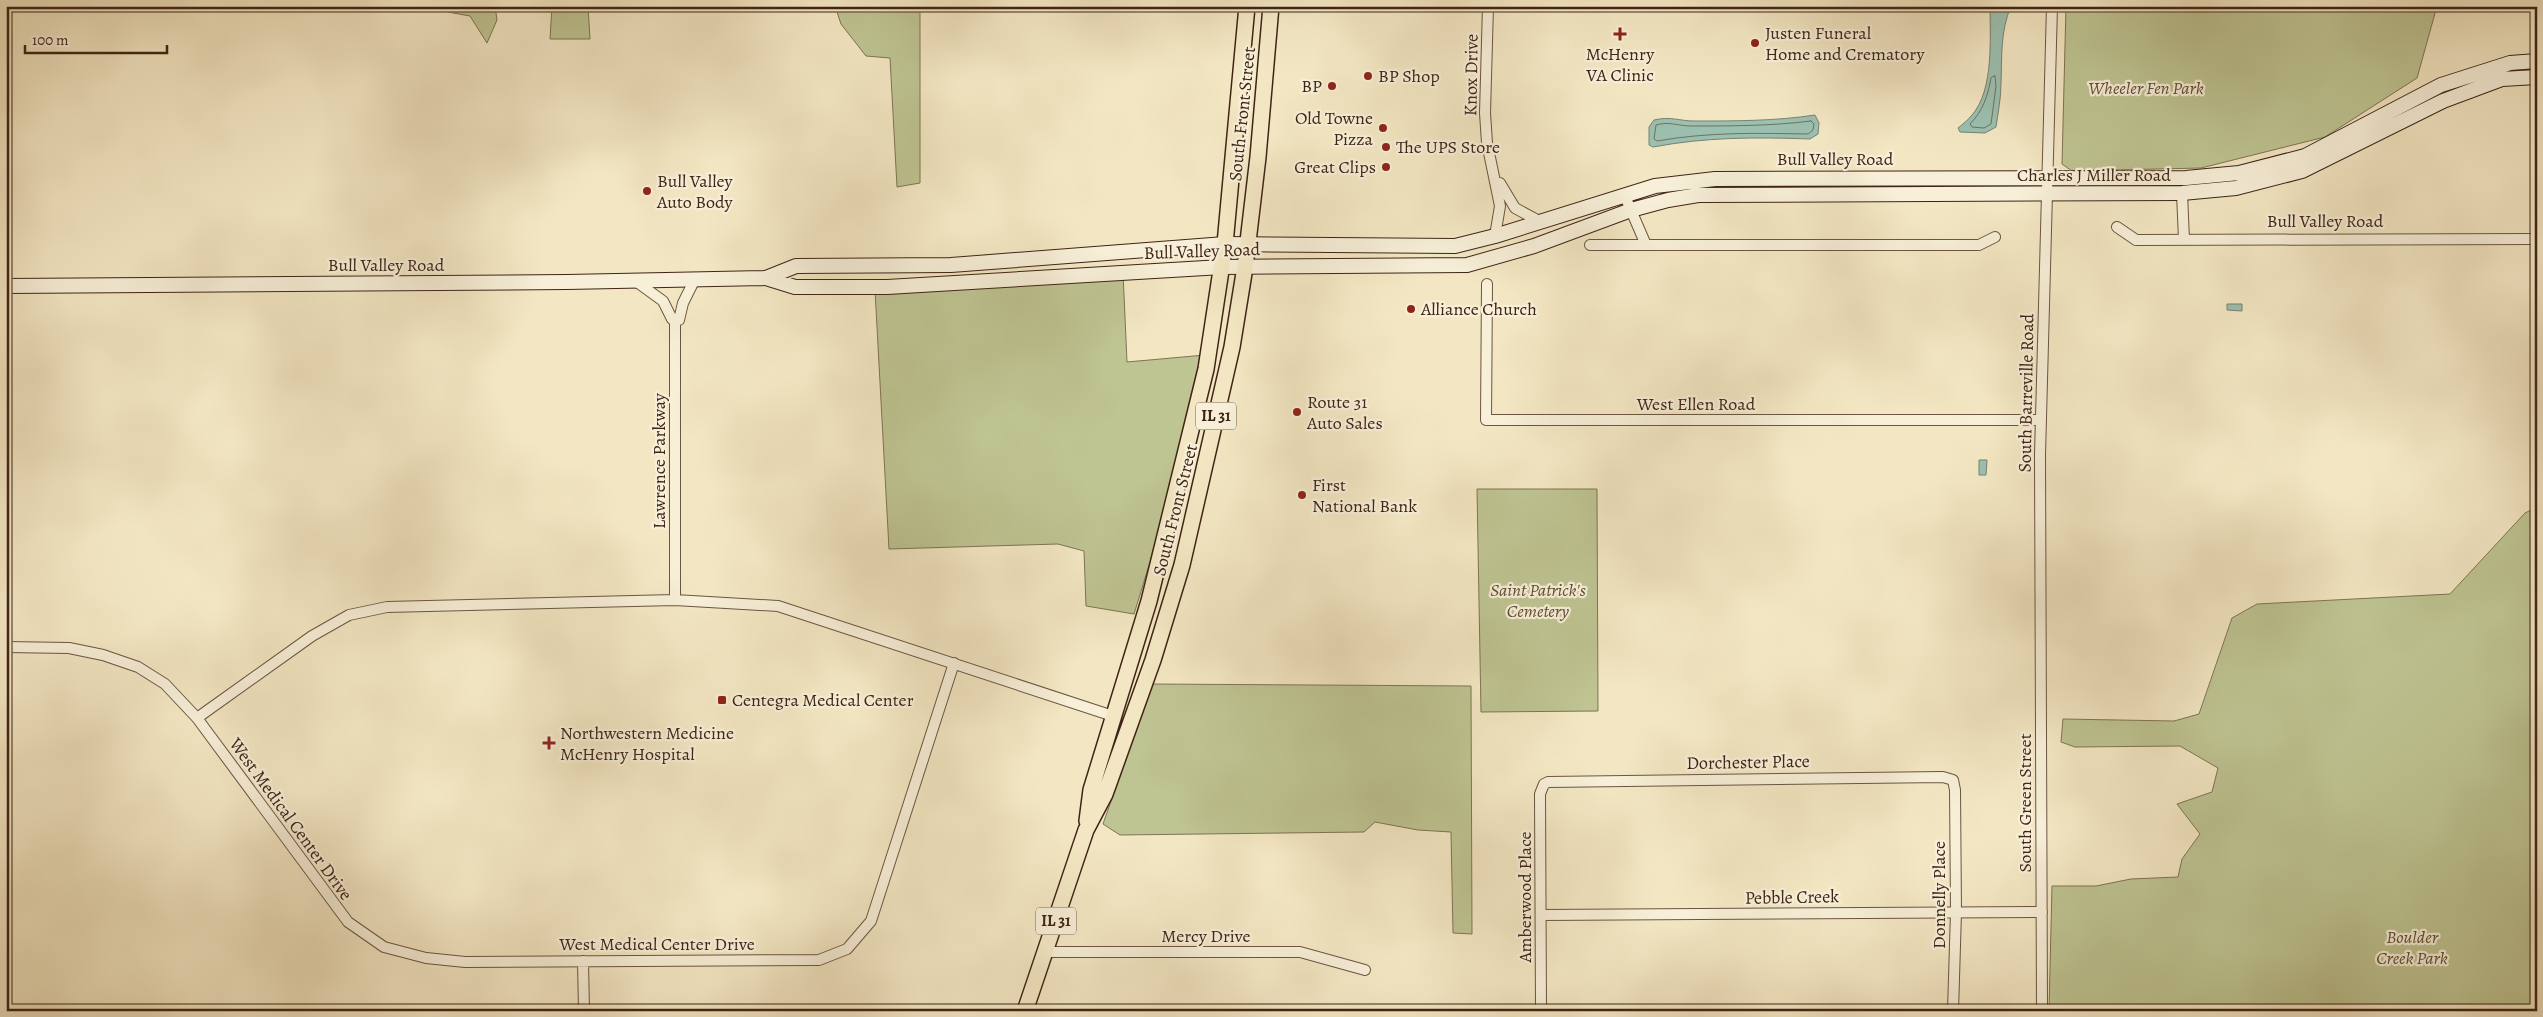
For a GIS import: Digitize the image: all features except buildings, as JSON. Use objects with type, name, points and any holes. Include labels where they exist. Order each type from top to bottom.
[{"type":"main road","name":"South Front Street","points":[[1086,830],[1091,790],[1149,601],[1190,441],[1206,369],[1225,244],[1247,6]]},
{"type":"main road","name":"South Front Street","points":[[1025,1011],[1086,830],[1105,794],[1153,660],[1182,565],[1232,347],[1245,267],[1258,157],[1271,6]]},
{"type":"street","name":"Knox Drive","points":[[1488,6],[1485,113],[1487,143],[1501,212],[1495,236]]},
{"type":"street","points":[[2048,193],[2052,6]]},
{"type":"street","name":"Charles J Miller Road","points":[[2048,177],[2186,178],[2239,173],[2305,156],[2441,84],[2510,63],[2537,61]]},
{"type":"street","name":"Charles J Miller Road","points":[[1631,210],[1668,200],[1698,195],[2182,193],[2236,188],[2302,171],[2443,101],[2502,80],[2537,77]]},
{"type":"street","name":"Knox Drive","points":[[1494,174],[1512,206],[1524,215],[1540,221]]},
{"type":"street","name":"Bull Valley Road","points":[[766,278],[796,266],[951,265],[1225,244],[1455,246],[1495,236],[1624,194],[1655,186],[1715,179],[2048,177]]},
{"type":"street","name":"South Barreville Road","points":[[2041,594],[2041,420],[2048,193]]},
{"type":"street","points":[[2182,193],[2184,240]]},
{"type":"street","points":[[1624,194],[1646,245]]},
{"type":"street","name":"Bull Valley Road","points":[[6,286],[766,278],[795,287],[887,287],[1222,267],[1467,265],[1534,246],[1631,210]]},
{"type":"street","name":"Bull Valley Road","points":[[2117,227],[2136,240],[2537,238]]},
{"type":"street","points":[[1590,245],[1979,245],[1995,237]]},
{"type":"street","name":"Lawrence Parkway","points":[[675,600],[675,321],[679,320],[683,303],[695,279]]},
{"type":"street","points":[[634,280],[663,301],[672,319],[675,321]]},
{"type":"street","name":"West Ellen Road","points":[[1487,284],[1486,420],[2041,420]]},
{"type":"street","name":"South Green Street","points":[[2041,594],[2042,1011]]},
{"type":"street","points":[[197,718],[312,636],[349,615],[387,608],[675,600],[778,606],[1113,716]]},
{"type":"street","name":"West Medical Center Drive","points":[[6,647],[69,648],[138,666],[165,684],[197,718],[348,922],[384,947],[426,958],[465,962],[820,960],[847,949],[871,920],[954,663]]},
{"type":"street","name":"Dorchester Place","points":[[1544,784],[1554,780],[1943,776],[1953,780]]},
{"type":"street","name":"Donnelly Place","points":[[1953,780],[1955,790],[1956,912],[1953,1011]]},
{"type":"street","name":"Amberwood Place","points":[[1541,1011],[1540,794],[1544,784]]},
{"type":"street","name":"Pebble Creek","points":[[1541,916],[2042,912]]},
{"type":"street","name":"Mercy Drive","points":[[1046,952],[1300,952],[1364,970]]},
{"type":"street","points":[[583,961],[584,1011]]},
{"type":"green space","points":[[444,6],[495,6],[497,20],[487,43],[470,16],[448,12]]},
{"type":"green space","points":[[552,6],[588,6],[590,39],[550,39]]},
{"type":"green space","points":[[835,6],[920,6],[920,183],[897,187],[890,58],[866,56],[841,24]]},
{"type":"green space","name":"Wheeler Fen Park","points":[[2066,6],[2437,6],[2417,78],[2325,137],[2201,168],[2072,171],[2062,164]]},
{"type":"green space","points":[[1123,273],[1127,362],[1205,355],[1194,419],[1134,614],[1086,606],[1084,551],[1058,544],[889,549],[875,290]]},
{"type":"green space","name":"Saint Patrick's Cemetery","points":[[1477,489],[1597,489],[1598,711],[1481,712]]},
{"type":"green space","name":"Boulder Creek Park","points":[[2537,507],[2537,1011],[2049,1011],[2052,886],[2096,886],[2131,879],[2178,877],[2182,859],[2200,834],[2177,804],[2212,792],[2218,768],[2180,746],[2075,747],[2061,742],[2063,719],[2174,721],[2199,714],[2232,618],[2257,604],[2450,594],[2525,513]]},
{"type":"green space","points":[[1152,684],[1471,686],[1472,934],[1453,933],[1451,832],[1418,830],[1375,822],[1364,832],[1120,835],[1103,824]]},
{"type":"water","points":[[1990,6],[2011,6],[2003,35],[2000,95],[1996,127],[1985,133],[1960,132],[1958,128],[1972,115],[1984,92],[1989,63]]},
{"type":"water","points":[[1815,115],[1819,123],[1818,134],[1810,139],[1731,138],[1653,147],[1649,145],[1649,127],[1654,120],[1666,118],[1695,121],[1756,120]]},
{"type":"water","points":[[2227,304],[2242,304],[2242,311],[2227,310]]},
{"type":"water","points":[[1979,460],[1987,460],[1986,475],[1979,475]]},
{"type":"place","name":"McHenry VA Clinic","points":[[1620,34]]},
{"type":"place","name":"Justen Funeral Home and Crematory","points":[[1755,43]]},
{"type":"place","name":"BP Shop","points":[[1368,76]]},
{"type":"place","name":"BP","points":[[1332,86]]},
{"type":"place","name":"Old Towne Pizza","points":[[1383,128]]},
{"type":"place","name":"The UPS Store","points":[[1386,147]]},
{"type":"place","name":"Great Clips","points":[[1386,167]]},
{"type":"place","name":"Bull Valley Auto Body","points":[[647,191]]},
{"type":"place","name":"Alliance Church","points":[[1411,309]]},
{"type":"place","name":"Route 31 Auto Sales","points":[[1297,412]]},
{"type":"place","name":"First National Bank","points":[[1302,495]]},
{"type":"place","name":"Centegra Medical Center","points":[[722,700]]},
{"type":"place","name":"Northwestern Medicine McHenry Hospital","points":[[549,743]]}]
